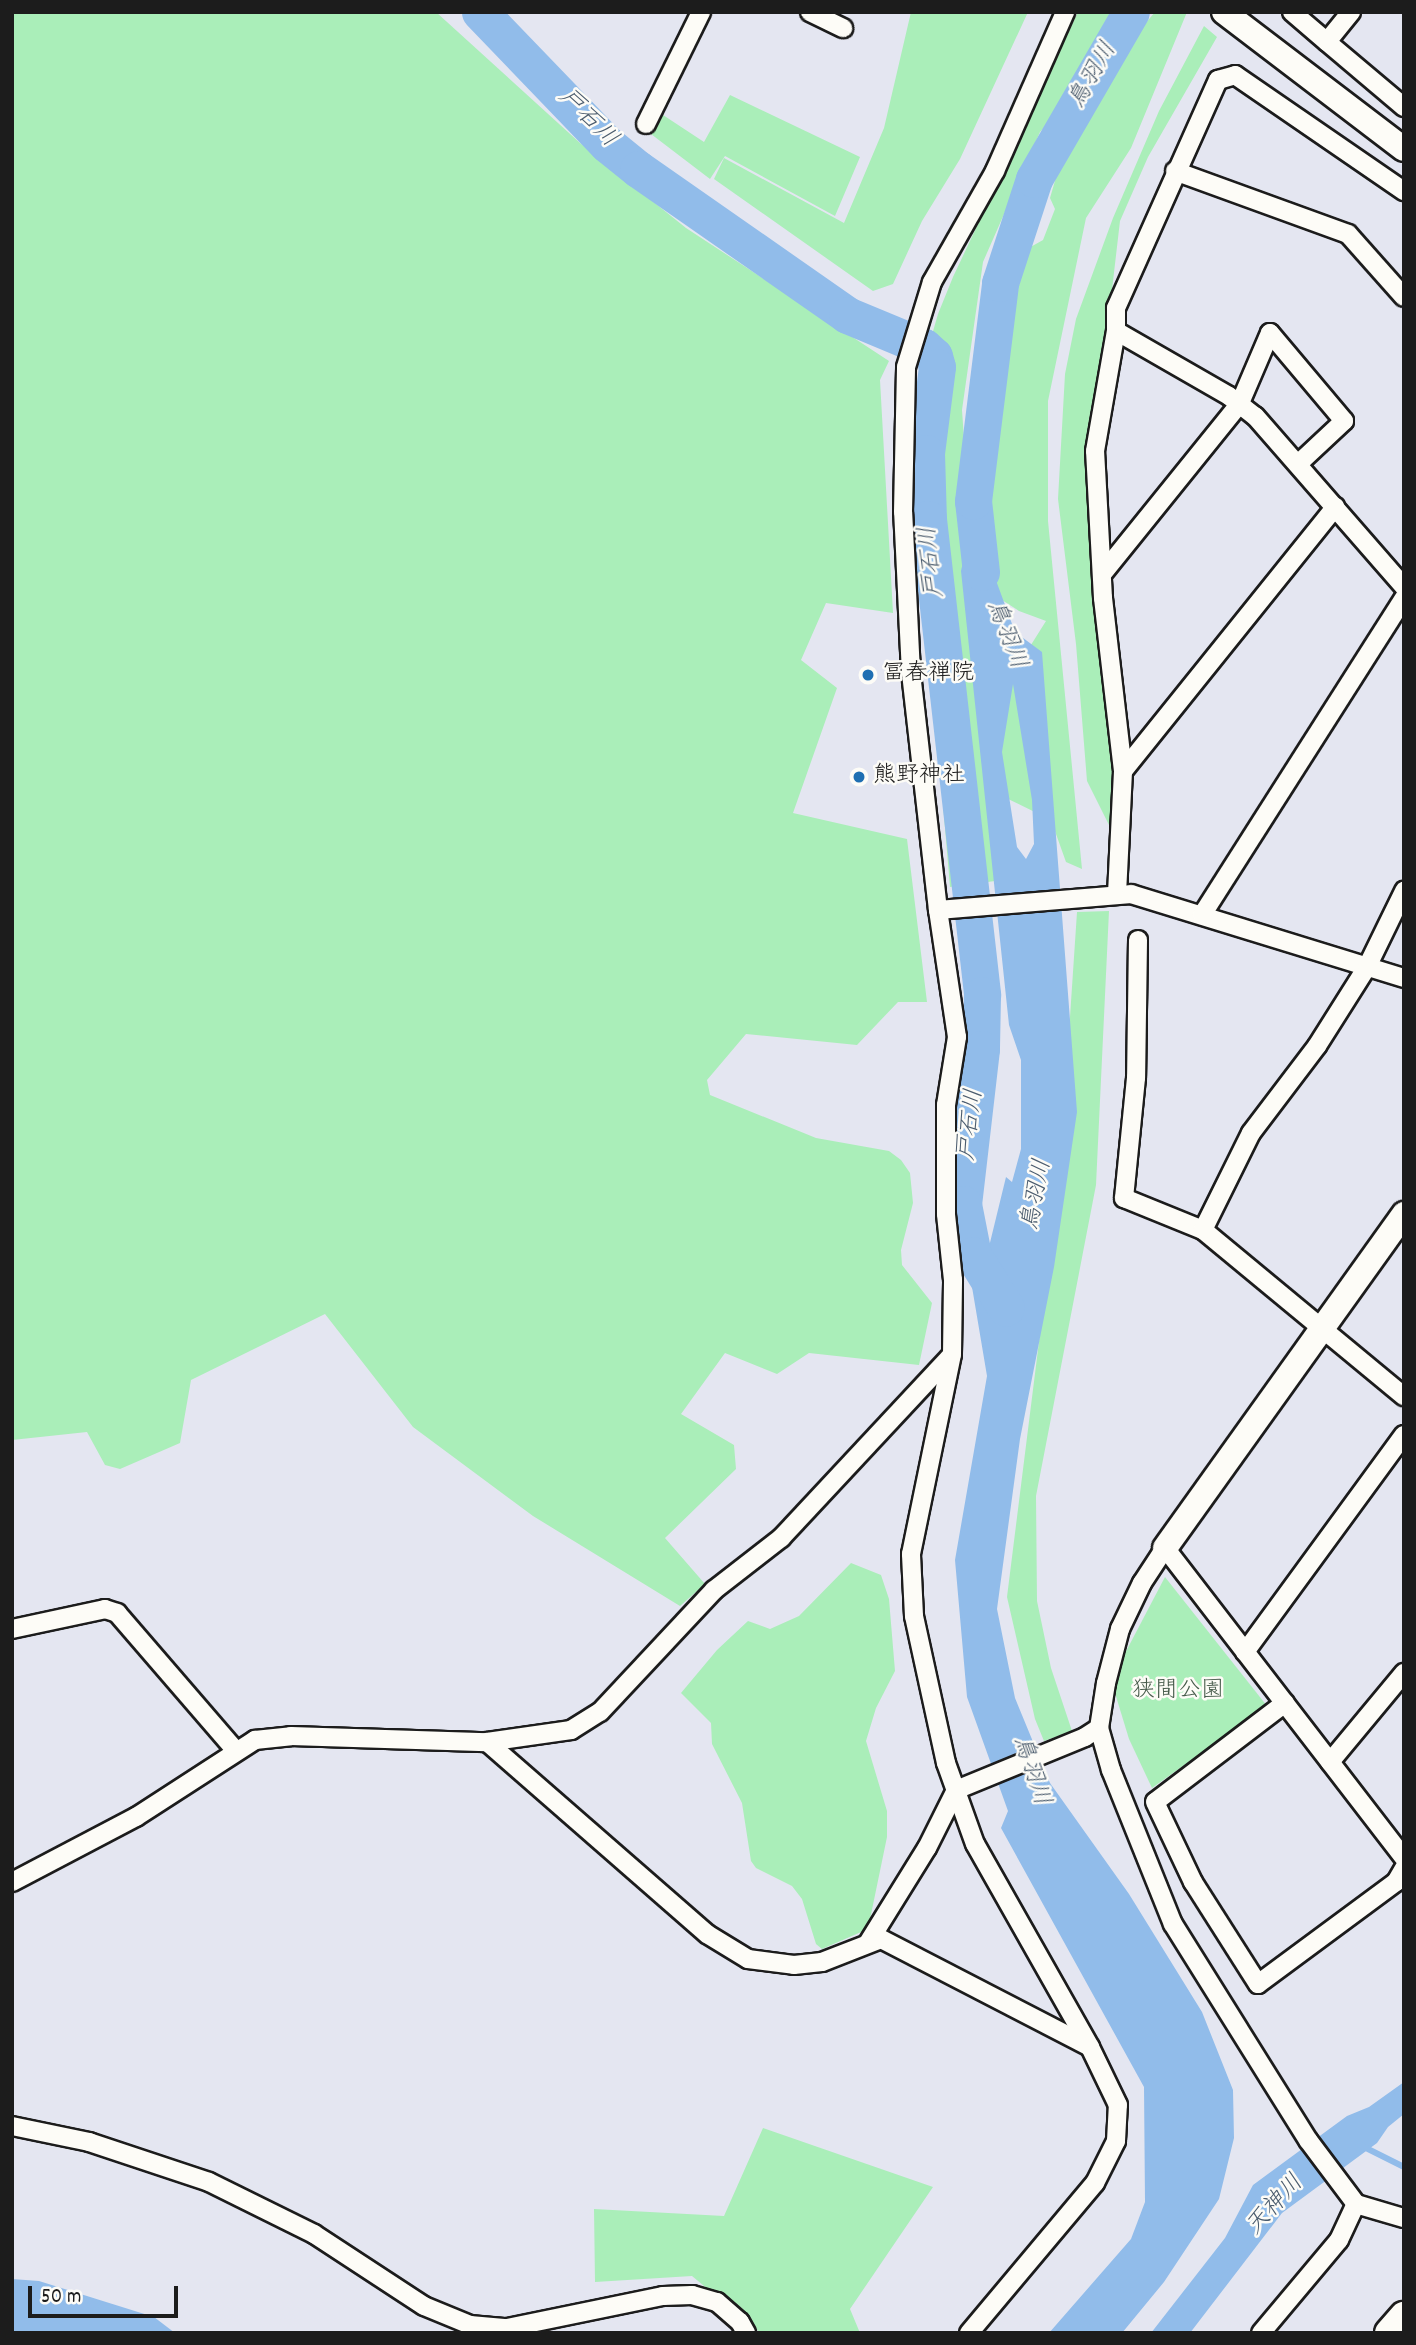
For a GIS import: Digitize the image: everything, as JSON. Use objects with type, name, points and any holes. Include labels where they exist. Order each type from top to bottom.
[{"type":"main road","points":[[1389,2333],[1404,2316]]},
{"type":"street","points":[[646,124],[701,12]]},
{"type":"street","points":[[810,12],[843,28]]},
{"type":"street","points":[[969,2333],[1095,2183],[1116,2141],[1118,2105],[1090,2047],[975,1844],[946,1763],[915,1616],[912,1554],[952,1354],[953,1280],[946,1214],[946,1105],[957,1037],[945,909],[911,673],[903,542],[903,439],[908,357],[932,282],[995,171],[1065,12]]},
{"type":"street","points":[[1224,12],[1404,149]]},
{"type":"street","points":[[1292,12],[1404,107]]},
{"type":"street","points":[[1327,42],[1351,12]]},
{"type":"street","points":[[1111,894],[1123,771],[1103,573],[1095,451],[1116,331],[1116,308],[1218,80],[1236,75],[1404,191]]},
{"type":"street","points":[[1175,171],[1348,234],[1404,297]]},
{"type":"street","points":[[1116,331],[1240,403],[1255,416],[1404,587]]},
{"type":"street","points":[[1103,573],[1240,403],[1270,333],[1344,421],[1298,464]]},
{"type":"street","points":[[1123,771],[1335,507]]},
{"type":"street","points":[[1202,915],[1404,598]]},
{"type":"street","points":[[1203,1230],[1251,1133],[1317,1046],[1367,967],[1404,891]]},
{"type":"street","points":[[945,909],[1131,894],[1404,978]]},
{"type":"street","points":[[1138,940],[1136,1078],[1124,1198],[1203,1230],[1404,1396]]},
{"type":"street","points":[[1404,1214],[1320,1327],[1142,1583],[1120,1629],[1092,1733],[1111,1770],[1173,1924],[1308,2140],[1356,2204],[1404,2218]]},
{"type":"street","points":[[12,1882],[136,1817],[255,1740],[291,1735],[487,1742],[570,1730],[600,1712],[714,1590],[780,1538],[952,1354]]},
{"type":"street","points":[[1245,1652],[1404,1435]]},
{"type":"street","points":[[1165,1548],[1404,1858]]},
{"type":"street","points":[[12,1629],[105,1609],[117,1613],[236,1751]]},
{"type":"street","points":[[1330,1762],[1404,1673]]},
{"type":"street","points":[[1284,1703],[1154,1802],[1193,1882],[1258,1984],[1396,1882],[1404,1868]]},
{"type":"street","points":[[868,1943],[927,1848],[956,1790],[1092,1733]]},
{"type":"street","points":[[487,1742],[707,1934],[748,1959],[794,1965],[822,1962],[881,1939],[1090,2047]]},
{"type":"street","points":[[12,2126],[89,2142],[209,2182],[314,2234],[424,2306],[470,2325],[507,2328],[663,2296],[692,2295],[717,2302],[746,2333]]},
{"type":"street","points":[[1261,2333],[1339,2240],[1356,2204]]},
{"type":"green space","points":[[12,12],[436,12],[580,143],[686,228],[889,361],[880,380],[893,613],[826,603],[801,660],[837,688],[793,813],[907,839],[927,1002],[898,1002],[857,1045],[746,1034],[707,1080],[710,1095],[816,1138],[889,1151],[901,1160],[910,1173],[913,1203],[901,1250],[902,1265],[932,1303],[919,1365],[809,1353],[777,1374],[725,1353],[681,1414],[734,1445],[736,1469],[665,1538],[705,1584],[680,1606],[533,1516],[413,1427],[325,1314],[191,1380],[180,1443],[120,1469],[105,1465],[87,1432],[12,1440]]},
{"type":"green space","points":[[911,12],[1028,12],[960,159],[922,221],[893,284],[873,291],[714,179],[724,158],[844,223],[884,128]]},
{"type":"green space","points":[[1078,12],[1120,12],[1116,21],[1120,42],[1040,132],[983,262],[962,410],[995,881],[950,887],[922,556],[922,369],[938,314],[953,277]]},
{"type":"green space","points":[[1155,12],[1187,12],[1131,148],[1086,218],[1048,401],[1048,521],[1082,869],[1066,862],[1051,820],[1004,797],[994,739],[999,696],[1046,621],[1019,611],[991,593],[987,480],[1008,336],[1027,249],[1043,240],[1055,209],[1050,198],[1077,105]]},
{"type":"green space","points":[[1204,26],[1217,37],[1148,157],[1120,221],[1110,307],[1097,375],[1095,554],[1109,741],[1118,792],[1113,833],[1087,781],[1076,644],[1058,499],[1065,374],[1076,319],[1113,218],[1159,111]]},
{"type":"green space","points":[[730,95],[860,157],[835,216],[725,156],[710,179],[651,134],[663,115],[704,142]]},
{"type":"green space","points":[[1109,911],[1096,1185],[1036,1496],[1037,1601],[1051,1668],[1072,1731],[1044,1741],[1035,1719],[1007,1597],[1059,1182],[1077,912]]},
{"type":"green space","points":[[851,1563],[881,1575],[889,1599],[895,1671],[876,1708],[866,1741],[887,1811],[887,1837],[868,1929],[822,1949],[816,1944],[802,1899],[792,1886],[756,1868],[751,1861],[742,1803],[712,1744],[711,1723],[681,1693],[717,1650],[748,1621],[770,1629],[799,1616]]},
{"type":"green space","name":"狭間公園","points":[[1165,1577],[1267,1706],[1152,1788],[1129,1739],[1111,1680]]},
{"type":"green space","points":[[763,2128],[933,2187],[850,2309],[860,2333],[761,2333],[692,2276],[595,2282],[594,2209],[724,2216]]},
{"type":"water","points":[[973,518],[1015,632],[1042,652],[1077,1112],[1054,1267],[1020,1439],[997,1609],[1015,1698],[1050,1783],[1129,1894],[1202,2012],[1233,2090],[1234,2138],[1219,2199],[1164,2282],[1122,2333],[1049,2333],[1131,2239],[1145,2202],[1144,2087],[1001,1828],[1008,1811],[967,1697],[955,1560],[987,1376],[971,1281],[986,1259],[1006,1177],[1012,1182],[1021,1149],[1021,1060],[1009,1025],[961,571]],"holes":[[[1013,684],[1032,800],[1034,844],[1026,859],[1017,847],[1002,752]]]},
{"type":"water","name":"天神川","points":[[1404,2082],[1404,2114],[1388,2127],[1377,2143],[1282,2213],[1190,2333],[1151,2333],[1225,2238],[1253,2185],[1347,2116],[1369,2107]]},
{"type":"water","points":[[12,2279],[39,2281],[154,2317],[175,2333],[12,2333]]},
{"type":"waterway","name":"戸石川","points":[[480,12],[607,144],[638,169],[847,315],[924,347],[934,356],[937,367],[926,453],[928,519],[982,995],[981,1049],[963,1204],[973,1255],[1006,1308]]},
{"type":"waterway","name":"鳥羽川","points":[[981,572],[973,501],[1000,283],[1034,179],[1131,12]]},
{"type":"waterway","points":[[1362,2146],[1404,2167]]},
{"type":"place","name":"冨春禅院","points":[[868,675]]},
{"type":"place","name":"熊野神社","points":[[859,777]]}]
